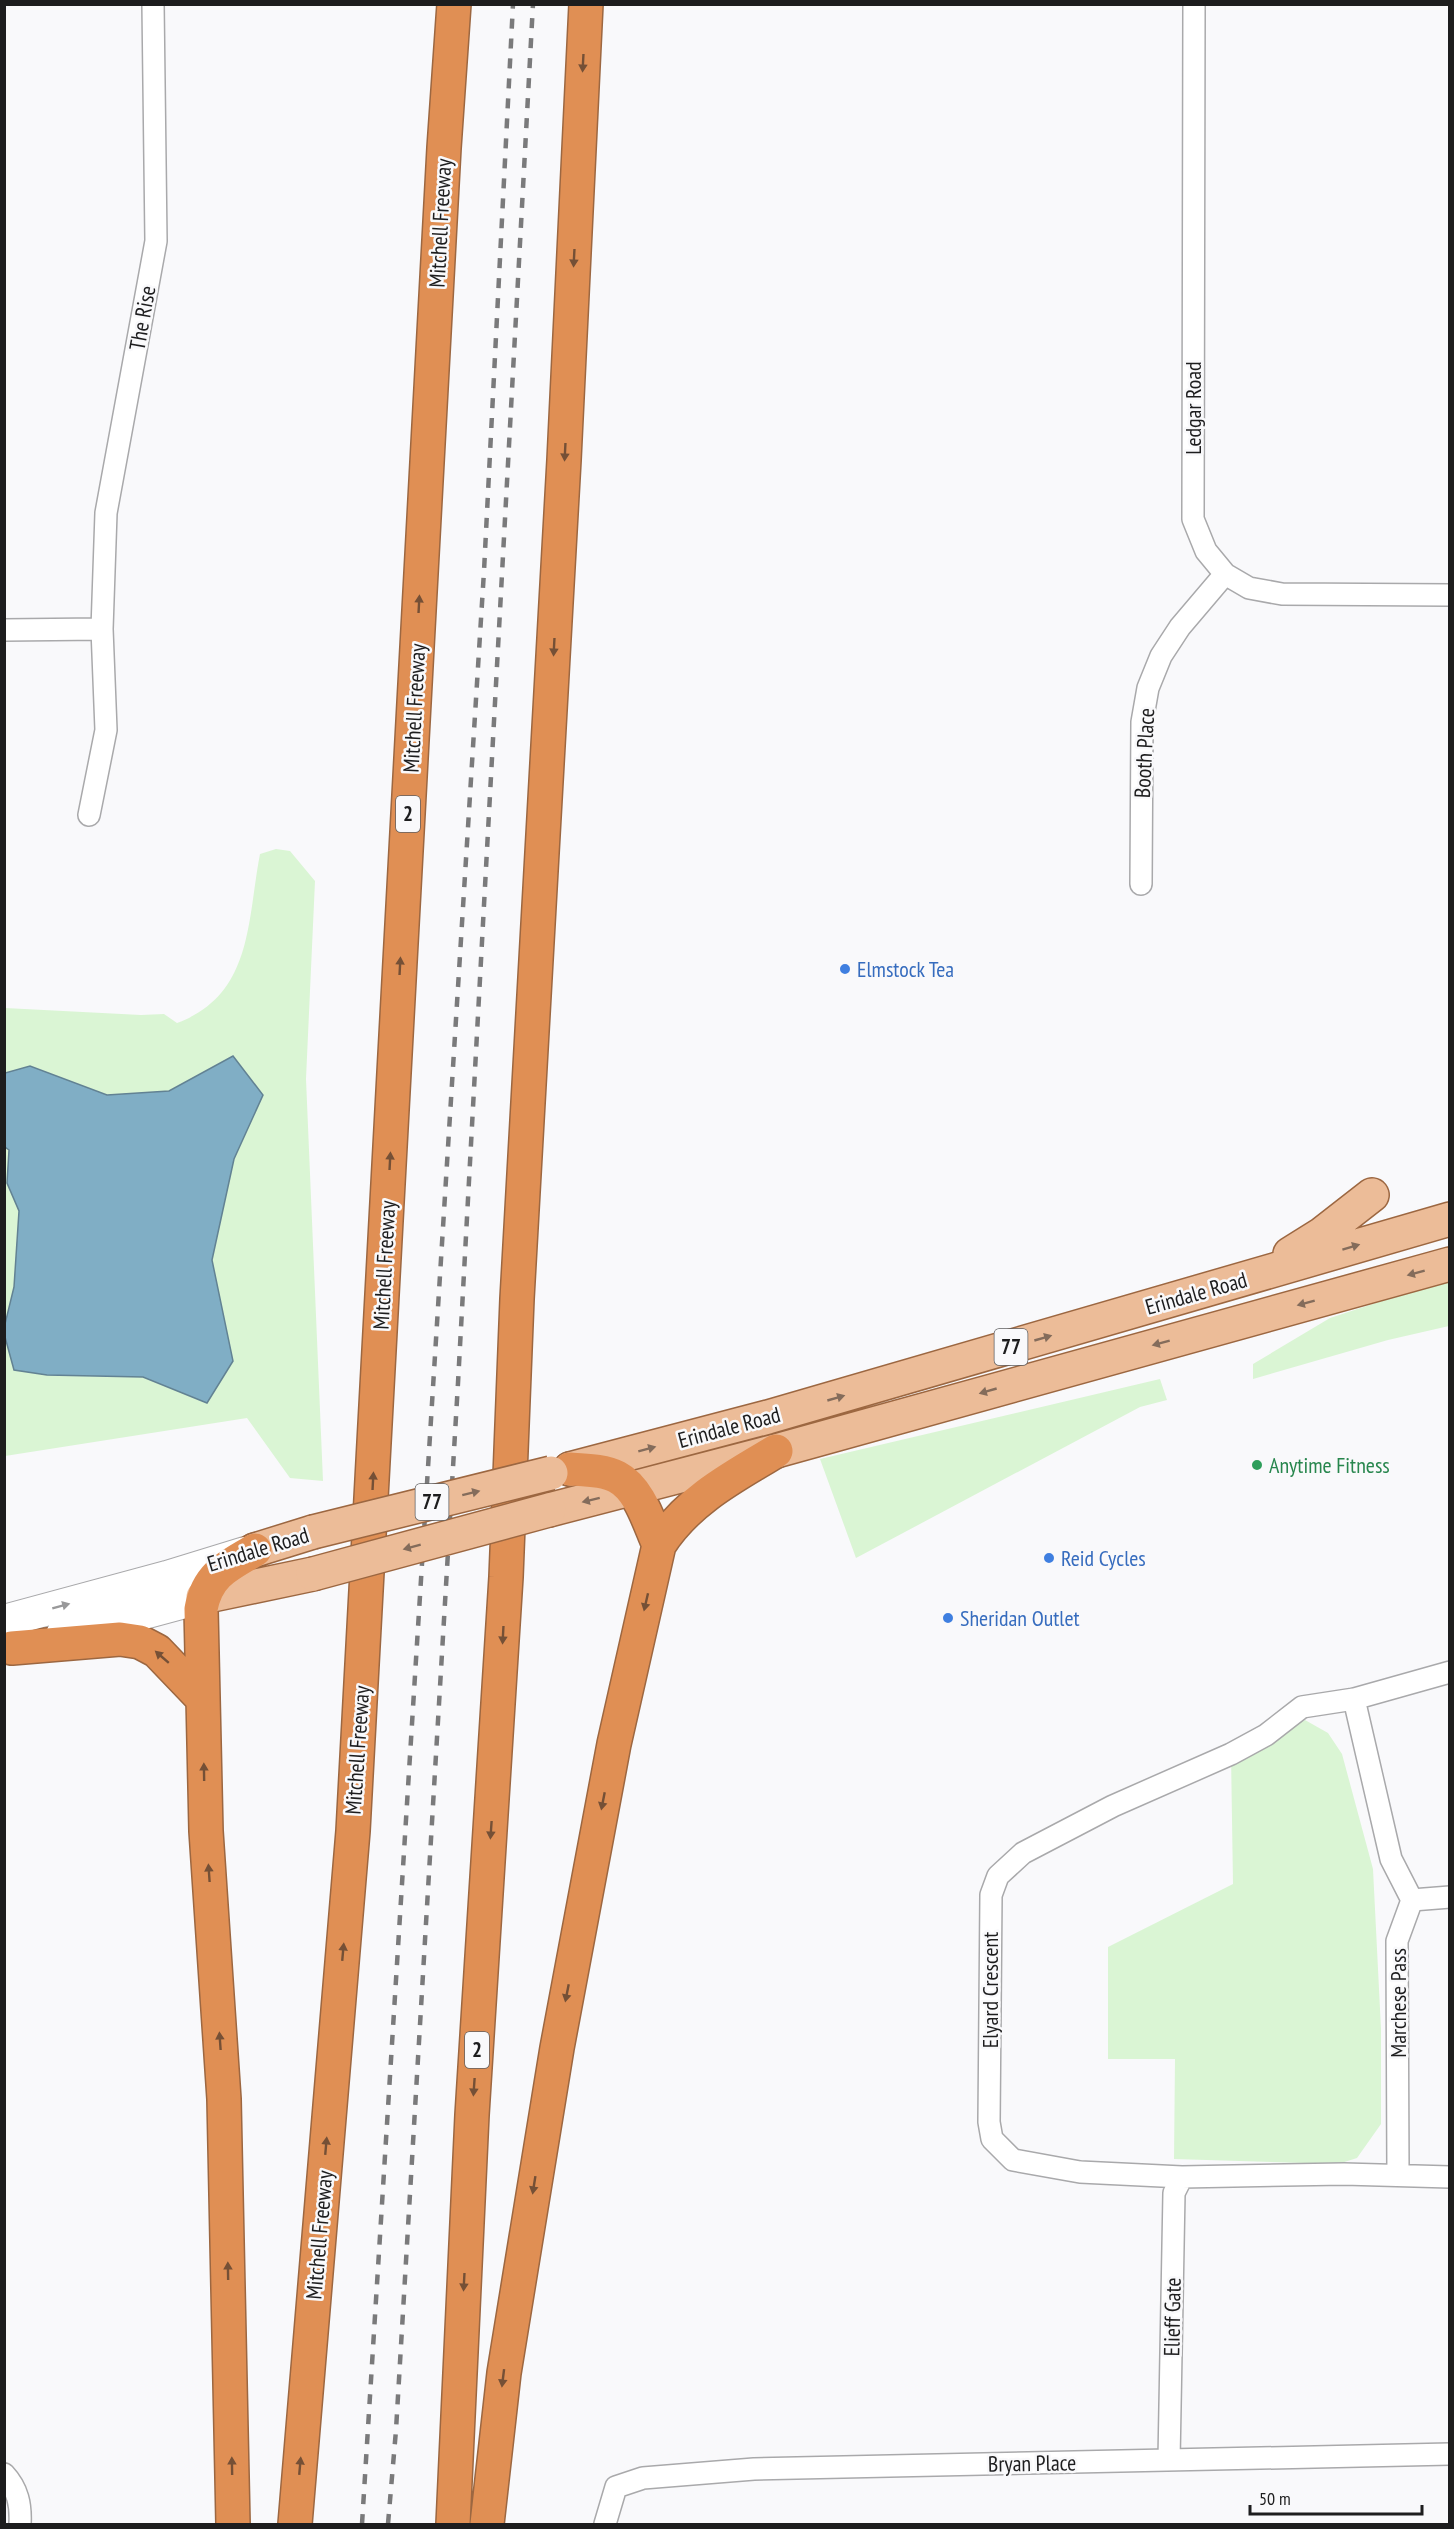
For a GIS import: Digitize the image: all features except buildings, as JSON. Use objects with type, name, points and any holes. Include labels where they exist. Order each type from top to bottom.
[{"type":"highway","name":"Mitchell Freeway","points":[[295,2524],[354,1808],[442,183],[454,4]]},
{"type":"highway","name":"2","points":[[453,2524],[472,2115],[506,1588],[518,1287],[564,472],[586,4]]},
{"type":"highway","points":[[488,2524],[504,2373],[557,2048],[614,1744],[659,1545],[678,1520],[700,1499],[776,1451]]},
{"type":"highway","points":[[561,1471],[599,1472],[617,1477],[633,1490],[659,1545]]},
{"type":"highway","points":[[234,2524],[224,2099],[206,1831],[201,1609],[206,1588],[218,1572],[255,1550]]},
{"type":"highway","points":[[7,1640],[140,1642],[157,1651],[202,1699]]},
{"type":"main road","points":[[1252,1277],[1322,1234],[1372,1196]]},
{"type":"main road","name":"Erindale Road","points":[[7,1640],[167,1577],[313,1532],[768,1417],[1449,1219]]},
{"type":"main road","name":"Erindale Road","points":[[7,1640],[313,1574],[549,1510],[633,1490],[662,1479],[776,1451],[1449,1263]]},
{"type":"street","name":"The Rise","points":[[89,815],[106,730],[102,629],[106,513],[156,241],[153,4]]},
{"type":"street","name":"Ledgar Road","points":[[1194,4],[1193,519],[1206,551],[1225,574],[1249,588],[1282,594],[1449,595]]},
{"type":"street","name":"Booth Place","points":[[1141,884],[1142,722],[1148,688],[1161,656],[1180,627],[1225,574]]},
{"type":"street","points":[[4,630],[102,629]]},
{"type":"street","name":"Elyard Crescent","points":[[1449,1672],[1354,1699],[1302,1707],[1266,1735],[1231,1754],[1113,1806],[1023,1853],[998,1876],[992,1890],[989,2065],[989,2122],[992,2139],[1013,2160],[1032,2165],[1080,2172],[1182,2177],[1344,2174],[1449,2176]]},
{"type":"street","points":[[1354,1699],[1391,1859],[1412,1900],[1449,1897]]},
{"type":"street","name":"Marchese Pass","points":[[1398,2175],[1397,1941],[1412,1900]]},
{"type":"street","name":"Elieff Gate","points":[[1169,2460],[1174,2193],[1182,2177]]},
{"type":"street","name":"Bryan Place","points":[[605,2524],[616,2487],[643,2478],[754,2469],[1449,2454]]},
{"type":"street","points":[[7,2477],[16,2488],[20,2524]]},
{"type":"green space","points":[[276,849],[290,851],[315,881],[306,1079],[323,1481],[290,1478],[247,1418],[5,1456],[5,1008],[141,1015],[164,1014],[177,1023],[202,1010],[220,994],[233,975],[248,930],[260,854]]},
{"type":"green space","points":[[1449,1279],[1449,1326],[1388,1340],[1253,1379],[1253,1364],[1330,1318]]},
{"type":"green space","points":[[1160,1379],[1167,1400],[1140,1407],[856,1558],[820,1459]]},
{"type":"green space","points":[[1305,1720],[1328,1733],[1342,1754],[1373,1869],[1381,2029],[1381,2124],[1357,2158],[1338,2164],[1174,2159],[1175,2059],[1108,2059],[1108,1947],[1233,1884],[1231,1754],[1252,1748]]},
{"type":"water","points":[[233,1056],[263,1095],[234,1159],[212,1260],[233,1361],[207,1403],[143,1377],[47,1375],[14,1370],[4,1328],[14,1287],[19,1211],[7,1183],[9,1150],[5,1147],[5,1073],[30,1066],[107,1095],[169,1091]]},
{"type":"railway","points":[[362,2524],[484,571],[513,4]]},
{"type":"railway","points":[[388,2524],[396,2430],[458,1383],[533,4]]},
{"type":"place","name":"Elmstock Tea","points":[[845,969]]},
{"type":"place","name":"Anytime Fitness","points":[[1257,1465]]},
{"type":"place","name":"Reid Cycles","points":[[1049,1558]]},
{"type":"place","name":"Sheridan Outlet","points":[[948,1618]]}]
